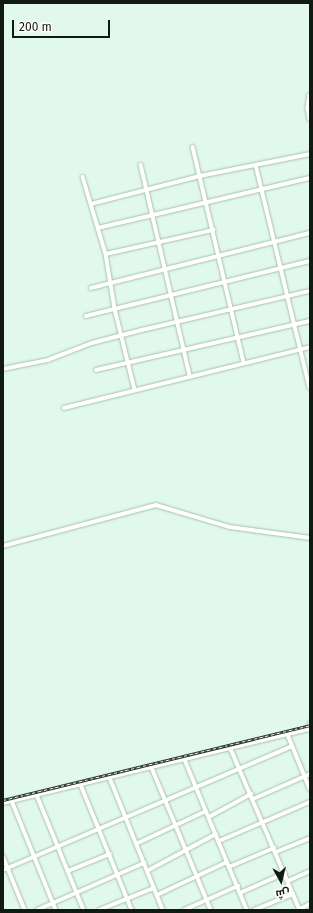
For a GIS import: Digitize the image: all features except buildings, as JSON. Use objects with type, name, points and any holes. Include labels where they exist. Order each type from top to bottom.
[{"type":"street","points":[[310,95],[308,108],[310,118]]},
{"type":"street","points":[[193,146],[244,363]]},
{"type":"street","points":[[91,204],[200,176],[310,154]]},
{"type":"street","points":[[141,165],[164,270],[178,321],[190,376]]},
{"type":"street","points":[[256,165],[310,388]]},
{"type":"street","points":[[83,177],[106,254],[115,309],[135,390]]},
{"type":"street","points":[[98,228],[206,204],[310,178]]},
{"type":"street","points":[[106,254],[213,230]]},
{"type":"street","points":[[91,288],[310,233]]},
{"type":"street","points":[[86,316],[310,261]]},
{"type":"street","points":[[3,369],[48,360],[92,343],[122,335],[310,291]]},
{"type":"street","points":[[96,370],[310,321]]},
{"type":"street","points":[[64,408],[310,346]]},
{"type":"street","points":[[3,546],[156,505],[230,528],[310,538]]},
{"type":"street","points":[[3,803],[308,730],[310,724]]},
{"type":"street","points":[[288,735],[310,789]]},
{"type":"street","points":[[3,870],[292,746]]},
{"type":"street","points":[[231,748],[300,910],[310,904]]},
{"type":"street","points":[[185,760],[247,910]]},
{"type":"street","points":[[152,768],[164,801],[211,910]]},
{"type":"street","points":[[253,799],[310,774]]},
{"type":"street","points":[[110,778],[163,910]]},
{"type":"street","points":[[81,785],[132,910]]},
{"type":"street","points":[[209,817],[251,794]]},
{"type":"street","points":[[37,795],[84,910]]},
{"type":"street","points":[[12,801],[56,910]]},
{"type":"street","points":[[219,841],[310,802]]},
{"type":"street","points":[[136,844],[206,811]]},
{"type":"street","points":[[147,871],[216,834]]},
{"type":"street","points":[[229,867],[310,838]]},
{"type":"street","points":[[68,871],[110,854]]},
{"type":"street","points":[[3,856],[25,910]]},
{"type":"street","points":[[157,896],[227,862]]},
{"type":"street","points":[[36,910],[144,863]]},
{"type":"street","points":[[288,881],[310,871]]},
{"type":"street","points":[[240,893],[285,873]]},
{"type":"street","points":[[184,910],[238,886]]},
{"type":"street","points":[[99,910],[154,888]]},
{"type":"street","points":[[254,910],[294,894]]},
{"type":"railway","points":[[3,800],[310,725]]}]
